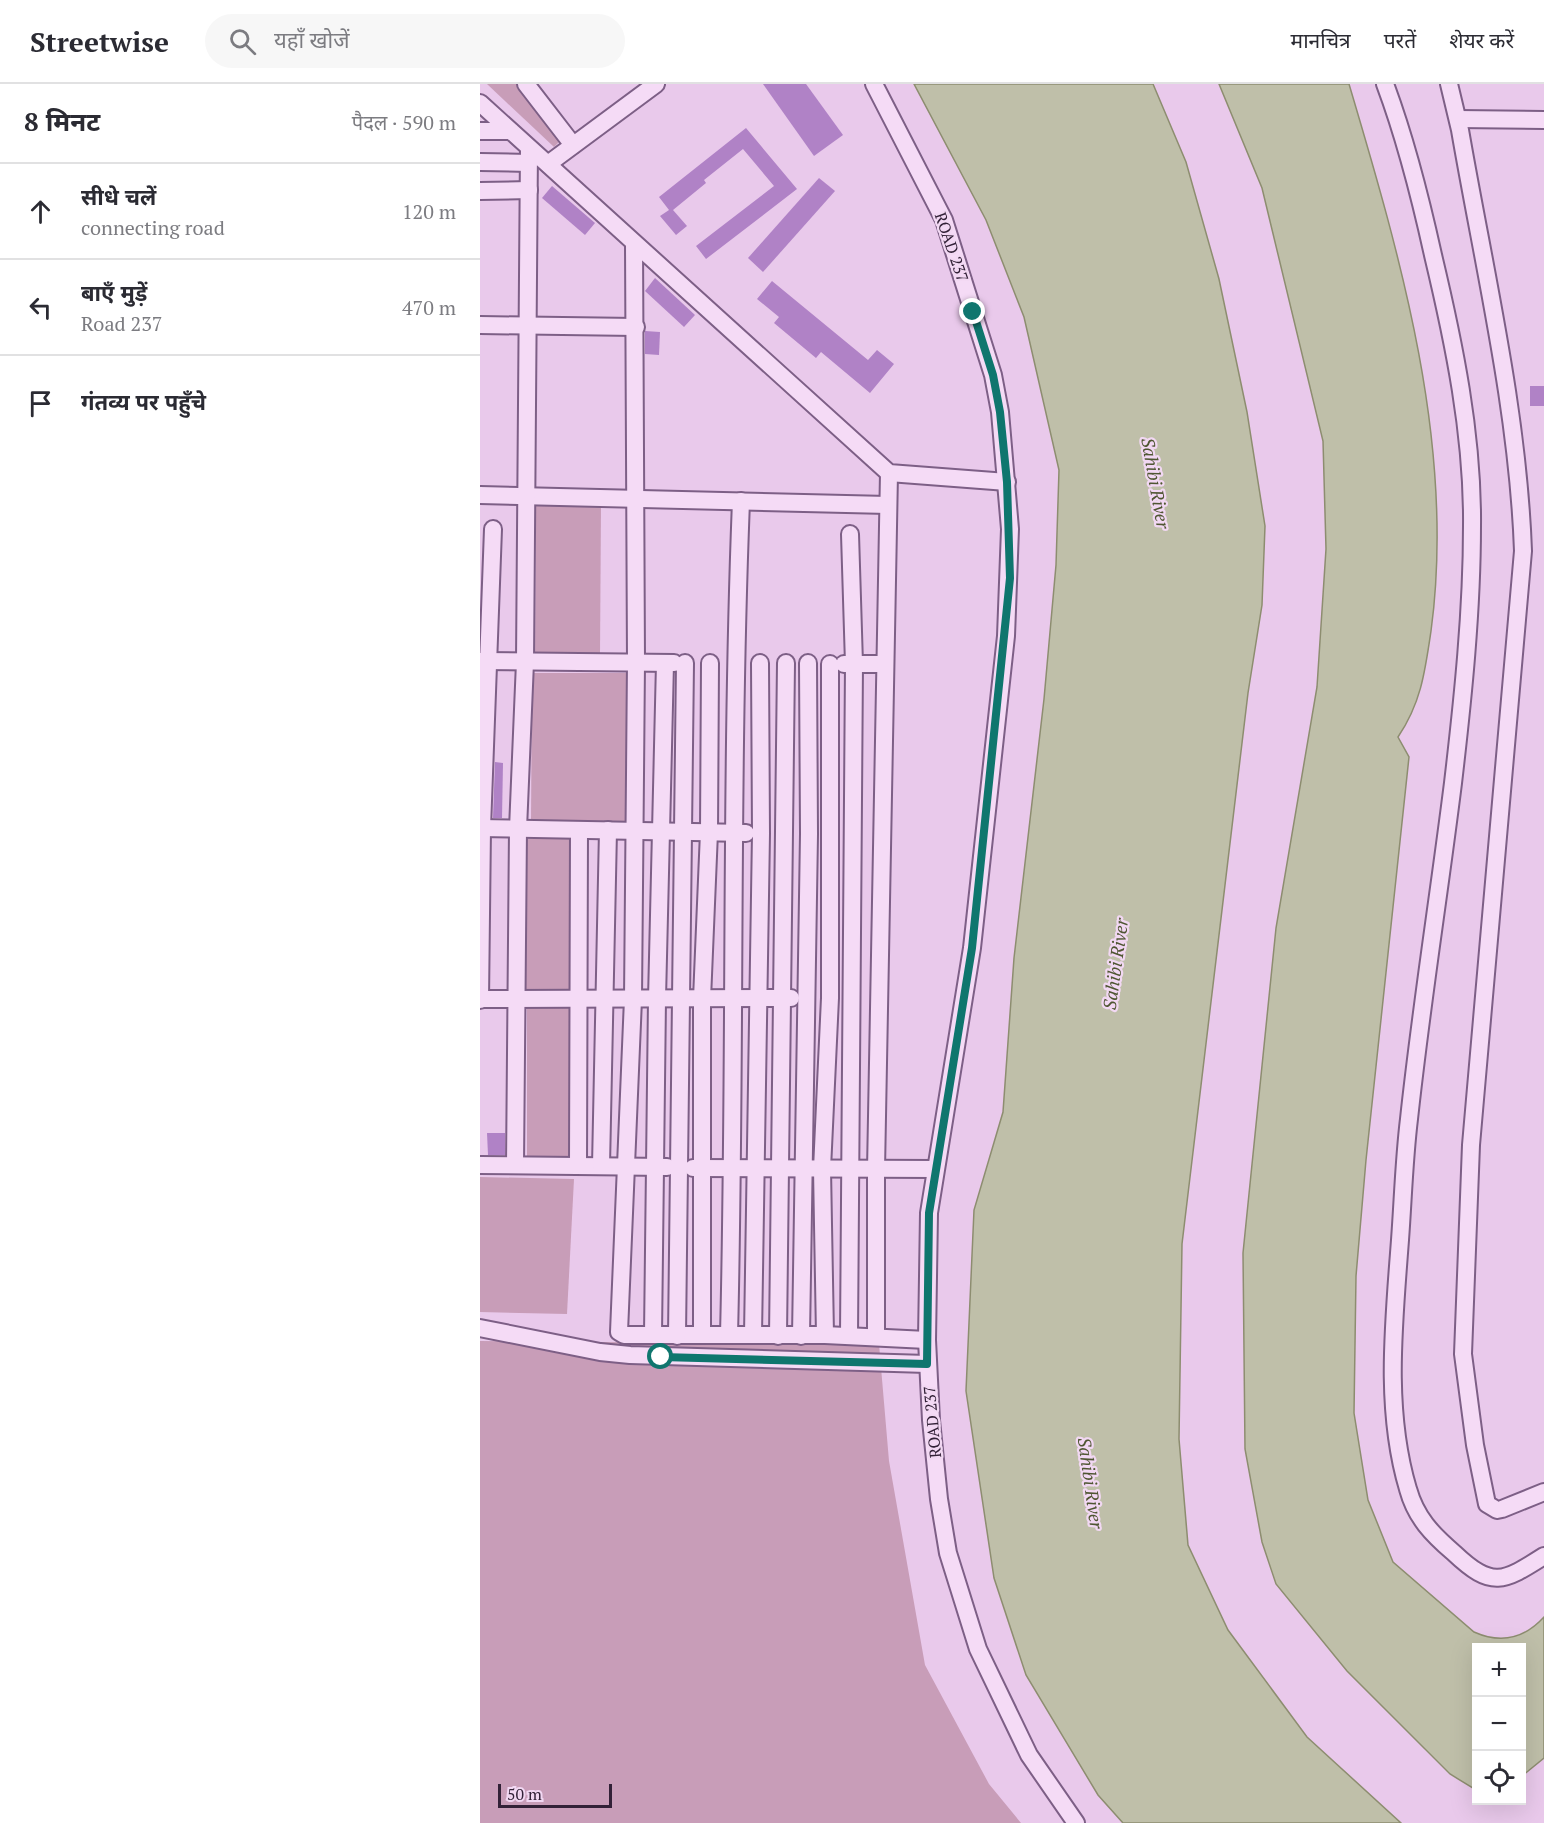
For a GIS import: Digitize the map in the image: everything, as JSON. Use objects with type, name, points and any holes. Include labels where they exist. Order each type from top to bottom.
[{"type":"street","points":[[526,84],[573,145]]},
{"type":"street","points":[[548,164],[656,84]]},
{"type":"street","name":"ROAD 237","points":[[874,84],[944,220],[993,375],[1007,482],[1010,578],[1001,683],[972,948],[929,1213],[927,1364],[939,1499],[948,1553],[958,1592],[978,1649],[1029,1755],[1076,1823]]},
{"type":"street","points":[[1385,84],[1413,166],[1448,315],[1469,460],[1472,528],[1468,622],[1453,780],[1408,1122],[1395,1316],[1393,1402],[1408,1490],[1419,1518],[1427,1529],[1470,1569],[1491,1579],[1508,1578],[1544,1556]]},
{"type":"street","points":[[1449,84],[1458,119],[1511,424],[1523,551],[1472,1145],[1463,1354],[1475,1445],[1487,1504],[1497,1510],[1502,1509],[1544,1492]]},
{"type":"street","points":[[480,103],[510,130],[529,155],[548,164],[889,473],[1007,482]]},
{"type":"street","points":[[1458,119],[1544,120]]},
{"type":"street","points":[[480,131],[510,130]]},
{"type":"street","points":[[480,162],[529,155]]},
{"type":"street","points":[[514,1165],[518,829],[525,662],[529,155]]},
{"type":"street","points":[[480,191],[529,190]]},
{"type":"street","points":[[634,243],[636,663],[633,999],[619,1332],[624,1335],[825,1335],[927,1340]]},
{"type":"street","points":[[480,325],[636,327]]},
{"type":"street","points":[[876,1337],[876,1170],[889,473]]},
{"type":"street","points":[[480,495],[888,505]]},
{"type":"street","points":[[729,1335],[736,833],[735,663],[741,501]]},
{"type":"street","points":[[492,529],[485,661],[480,999],[879,998]]},
{"type":"street","points":[[849,1336],[854,663],[850,534]]},
{"type":"street","points":[[485,661],[885,664]]},
{"type":"street","points":[[653,1335],[657,999],[665,663]]},
{"type":"street","points":[[676,1336],[685,663]]},
{"type":"street","points":[[702,1335],[704,1168],[702,999],[709,832],[710,663]]},
{"type":"street","points":[[753,1335],[756,998],[761,833],[760,663]]},
{"type":"street","points":[[778,1336],[786,663]]},
{"type":"street","points":[[801,1336],[809,834],[808,663]]},
{"type":"street","points":[[825,1335],[822,1169],[830,998],[830,663]]},
{"type":"street","points":[[481,828],[882,836]]},
{"type":"street","points":[[578,1166],[579,830]]},
{"type":"street","points":[[602,1166],[603,999],[608,830]]},
{"type":"street","points":[[480,1165],[935,1169]]},
{"type":"street","points":[[480,1328],[600,1352],[630,1355],[927,1364]]},
{"type":"shaded area","points":[[487,84],[518,84],[562,139],[554,147]]},
{"type":"shaded area","points":[[536,505],[601,505],[600,655],[535,655]]},
{"type":"shaded area","points":[[532,673],[628,673],[627,822],[531,822]]},
{"type":"shaded area","points":[[526,839],[572,839],[572,994],[525,994]]},
{"type":"shaded area","points":[[527,1008],[574,1008],[574,1157],[527,1157]]},
{"type":"shaded area","points":[[480,1177],[574,1179],[567,1314],[480,1312]]},
{"type":"shaded area","points":[[480,1341],[879,1344],[889,1461],[925,1665],[989,1784],[1021,1823],[480,1823]]},
{"type":"water","name":"Sahibi River","points":[[914,84],[1153,84],[1186,162],[1219,279],[1247,412],[1265,526],[1262,605],[1248,693],[1182,1244],[1179,1439],[1188,1545],[1228,1630],[1307,1737],[1401,1823],[1123,1823],[1098,1795],[1026,1675],[994,1578],[966,1391],[974,1210],[1003,1112],[1014,958],[1044,699],[1056,565],[1059,470],[1024,317],[986,220]]},
{"type":"water","points":[[1219,84],[1349,84],[1404,285],[1419,354],[1430,423],[1436,493],[1437,562],[1431,631],[1424,674],[1412,712],[1398,737],[1409,757],[1366,1160],[1356,1276],[1354,1413],[1368,1500],[1393,1562],[1474,1632],[1484,1636],[1503,1638],[1520,1635],[1544,1617],[1544,1758],[1526,1773],[1526,1643],[1472,1643],[1472,1788],[1450,1774],[1347,1671],[1276,1584],[1262,1542],[1245,1449],[1243,1253],[1276,928],[1317,687],[1326,549],[1323,441],[1262,188]]},
{"type":"building","points":[[763,84],[806,84],[843,135],[814,156]]},
{"type":"building","points":[[746,128],[797,189],[706,259],[696,246],[774,186],[743,149],[704,180],[706,183],[673,210],[687,226],[676,235],[660,216],[669,210],[659,197]]},
{"type":"building","points":[[819,178],[835,191],[763,272],[748,258]]},
{"type":"building","points":[[552,186],[595,223],[585,235],[542,198]]},
{"type":"building","points":[[655,278],[695,315],[684,327],[645,291]]},
{"type":"building","points":[[772,281],[868,360],[877,350],[894,364],[870,393],[821,352],[816,358],[774,323],[779,317],[757,299]]},
{"type":"building","points":[[645,331],[660,332],[659,355],[645,354]]},
{"type":"building","points":[[1530,386],[1544,386],[1544,406],[1530,406]]},
{"type":"building","points":[[495,762],[503,763],[502,818],[493,818]]},
{"type":"building","points":[[487,1133],[505,1133],[505,1155],[488,1155]]},
{"type":"route","points":[[661,1357],[927,1364],[929,1213],[972,948],[1006,636],[1010,578],[1010,529],[1000,412],[993,375],[973,312]]}]
